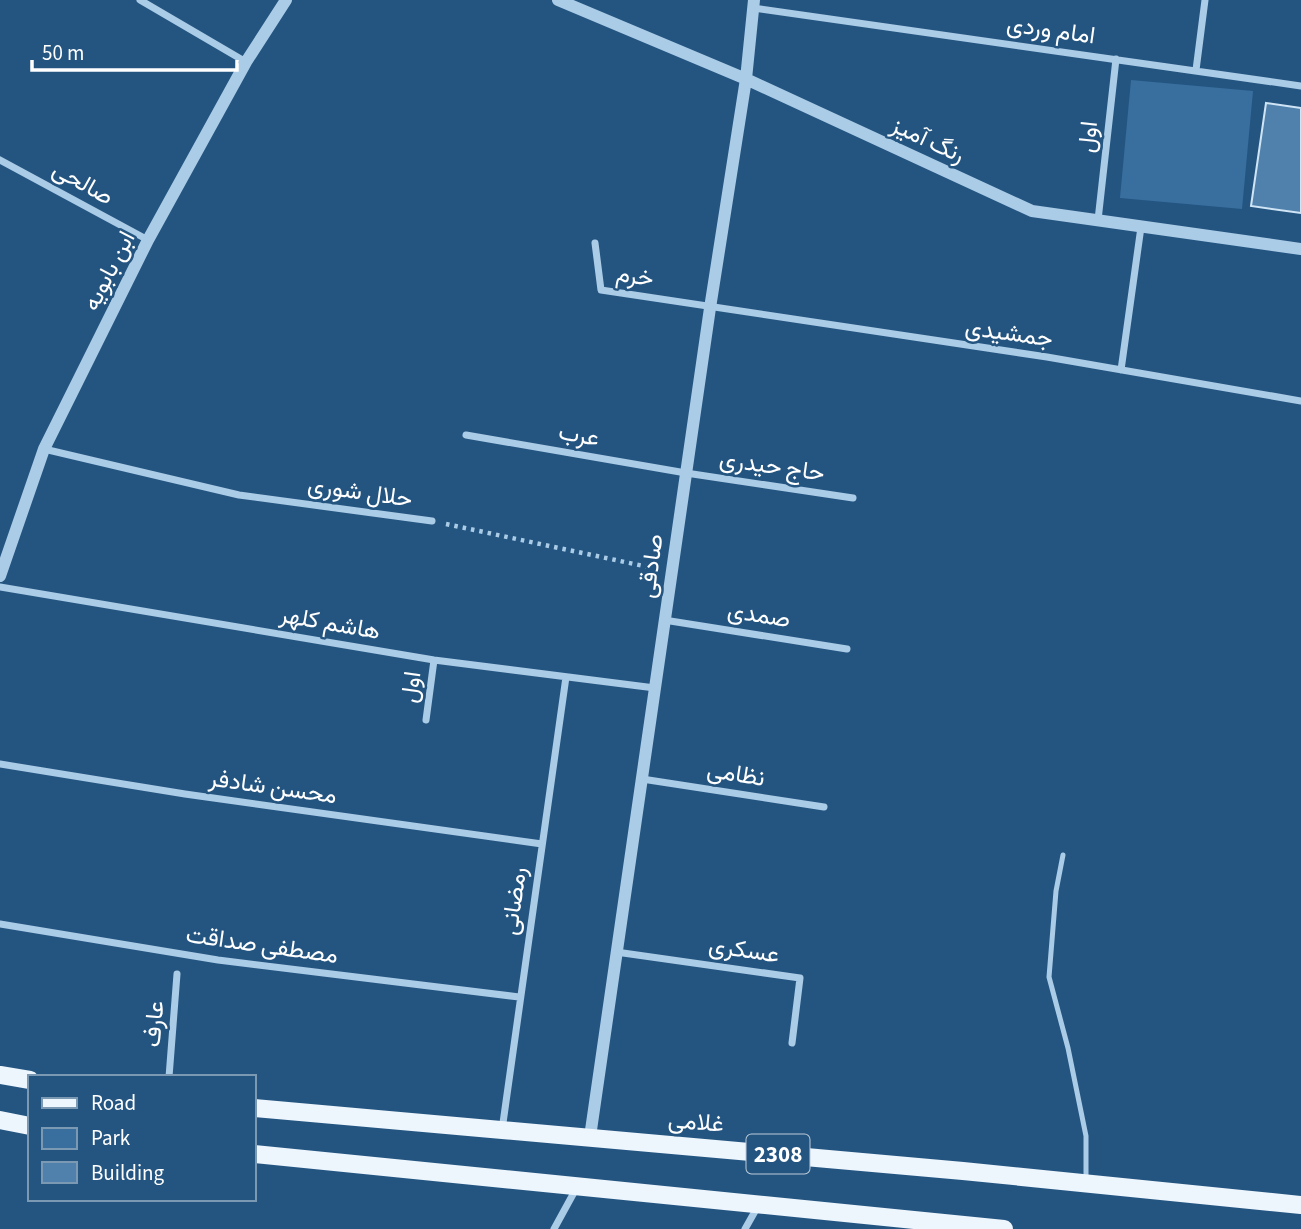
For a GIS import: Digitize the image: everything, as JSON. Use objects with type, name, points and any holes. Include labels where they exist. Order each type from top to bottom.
[{"type":"main road","points":[[0,1075],[28,1080]]},
{"type":"main road","name":"غلامی","points":[[256,1108],[590,1137],[1301,1205]]},
{"type":"main road","points":[[0,1120],[28,1126]]},
{"type":"main road","name":"2308","points":[[256,1154],[1004,1229]]},
{"type":"street","points":[[140,0],[246,62]]},
{"type":"street","name":"ابن بابویه","points":[[0,576],[44,449],[148,240],[246,62],[286,0]]},
{"type":"street","name":"رنگ آمیز","points":[[558,0],[746,79],[1032,211],[1301,249]]},
{"type":"street","points":[[1196,70],[1205,0]]},
{"type":"street","name":"صادقی","points":[[590,1137],[710,308],[746,79],[754,4]]},
{"type":"street","name":"امام وردی","points":[[754,4],[1301,86]]},
{"type":"street","name":"اول","points":[[1098,220],[1116,59]]},
{"type":"street","name":"صالحی","points":[[0,160],[148,240]]},
{"type":"street","points":[[1121,370],[1141,226]]},
{"type":"street","name":"خرم","points":[[595,243],[601,290],[710,308]]},
{"type":"street","name":"جمشیدی","points":[[710,308],[1121,370],[1301,401]]},
{"type":"street","name":"عرب","points":[[466,435],[686,473]]},
{"type":"street","name":"حلال شوری","points":[[44,449],[239,495],[432,521]]},
{"type":"street","name":"حاج حیدری","points":[[686,473],[853,498]]},
{"type":"street","name":"هاشم کلهر","points":[[0,587],[434,660],[654,688]]},
{"type":"street","name":"صمدی","points":[[664,620],[848,649]]},
{"type":"street","name":"اول","points":[[426,720],[434,660]]},
{"type":"street","name":"رمضانی","points":[[502,1131],[566,677]]},
{"type":"street","name":"محسن شادفر","points":[[0,764],[185,794],[542,844]]},
{"type":"street","name":"نظامی","points":[[642,779],[824,807]]},
{"type":"street","name":"مصطفی صداقت","points":[[0,924],[218,960],[519,997]]},
{"type":"street","name":"عسکری","points":[[617,952],[800,978],[792,1043]]},
{"type":"street","name":"عارف","points":[[169,1075],[177,974]]},
{"type":"street","points":[[554,1229],[577,1186]]},
{"type":"street","points":[[745,1229],[760,1203]]},
{"type":"lane","points":[[1063,855],[1056,891],[1049,977],[1068,1048],[1086,1136],[1086,1184]]},
{"type":"path","name":"حلال شوری","points":[[432,521],[672,572]]},
{"type":"green space","points":[[1131,80],[1253,91],[1242,209],[1120,198]]},
{"type":"building","points":[[1266,103],[1301,108],[1301,213],[1251,206]]}]
